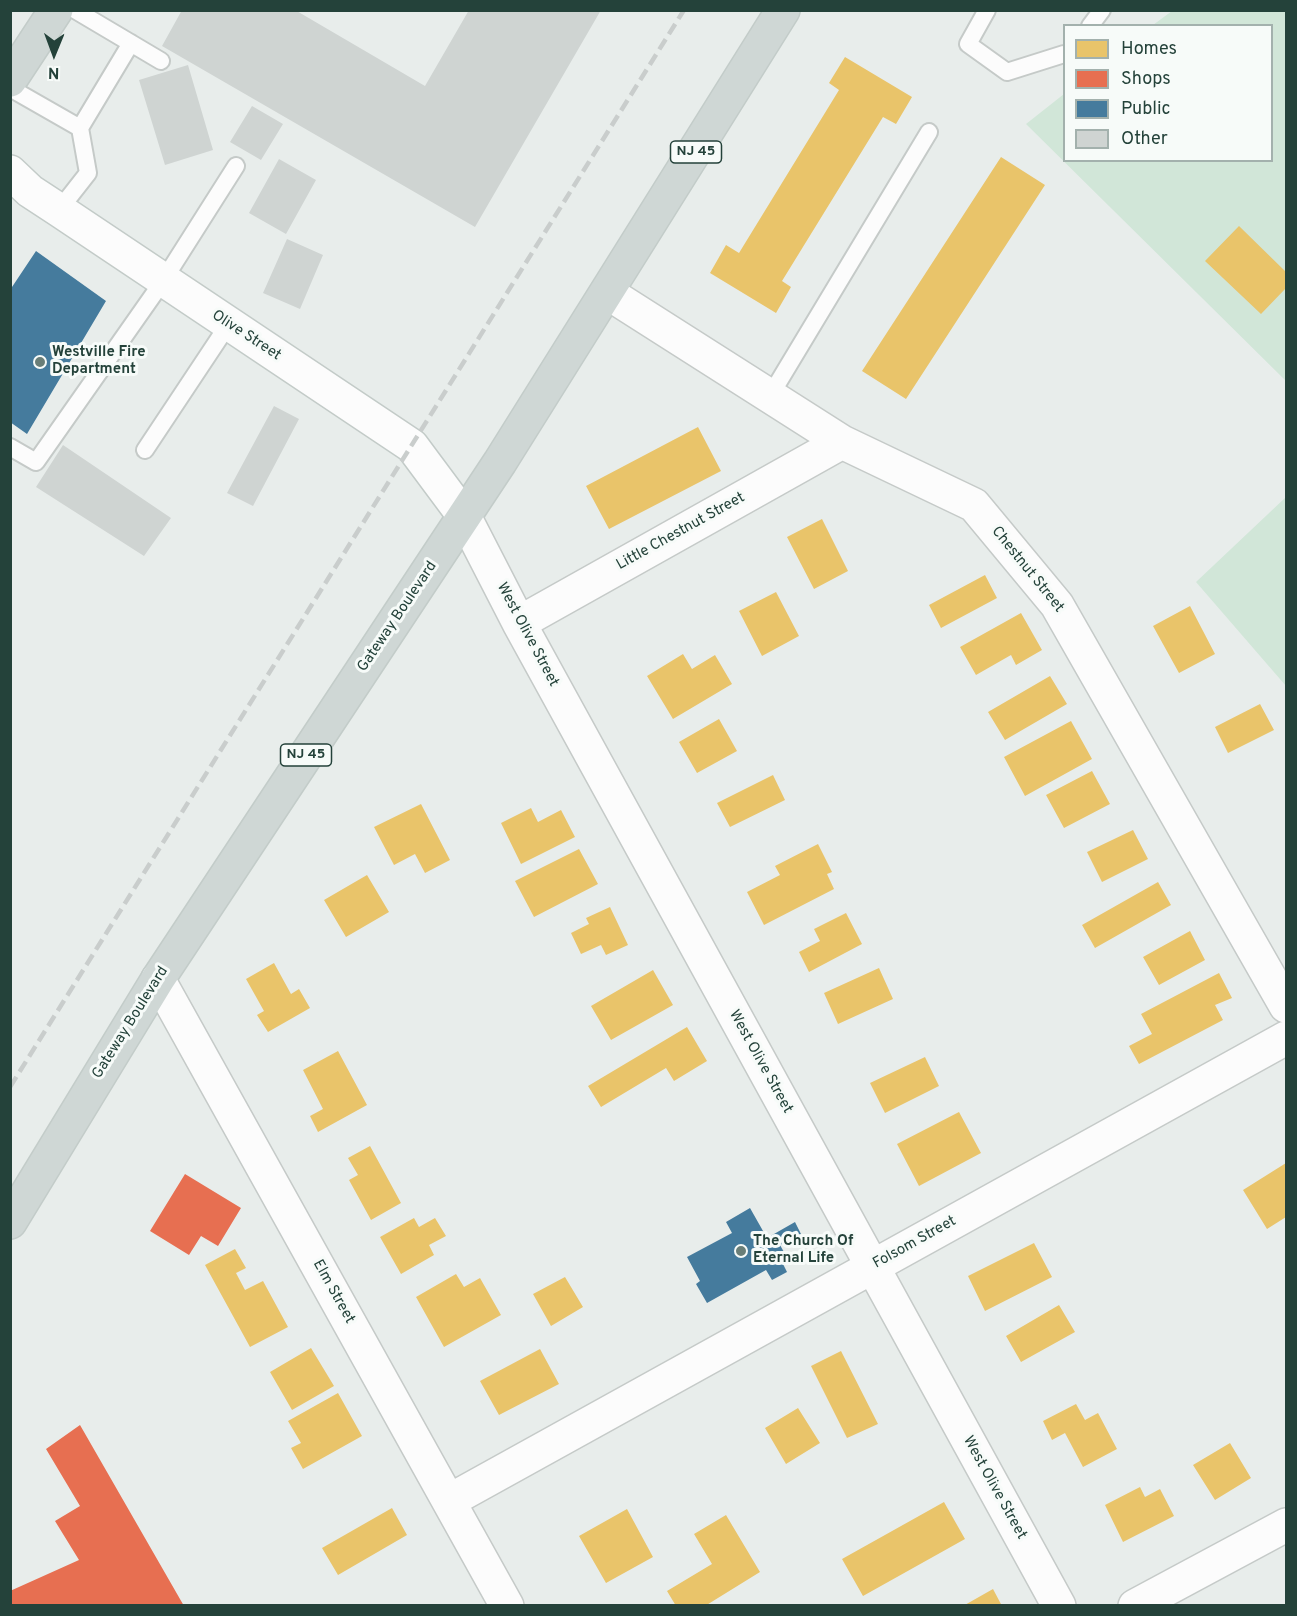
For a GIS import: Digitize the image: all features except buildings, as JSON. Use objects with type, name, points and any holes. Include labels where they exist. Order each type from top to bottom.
[{"type":"main road","points":[[10,80],[56,10]]},
{"type":"main road","name":"Gateway Boulevard","points":[[10,1222],[158,979],[465,516],[608,293],[783,10]]},
{"type":"street","name":"Olive Street","points":[[10,172],[58,210],[412,446],[465,516]]},
{"type":"street","name":"Chestnut Street","points":[[608,293],[842,442],[974,505],[1057,605],[1287,1006]]},
{"type":"street","name":"Little Chestnut Street","points":[[519,623],[842,442]]},
{"type":"street","name":"West Olive Street","points":[[465,516],[519,623],[1059,1605]]},
{"type":"street","name":"Elm Street","points":[[158,979],[507,1605]]},
{"type":"street","name":"Folsom Street","points":[[449,1501],[1287,1038]]},
{"type":"street","points":[[1135,1605],[1287,1525]]},
{"type":"lane","points":[[75,10],[161,61]]},
{"type":"lane","points":[[987,10],[968,44],[1007,72],[1063,55]]},
{"type":"lane","points":[[1092,24],[1102,10]]},
{"type":"lane","points":[[58,210],[88,173],[80,128],[131,44]]},
{"type":"lane","points":[[10,87],[80,128]]},
{"type":"lane","points":[[770,396],[929,132]]},
{"type":"lane","points":[[10,447],[36,462],[163,281],[236,166]]},
{"type":"lane","points":[[145,450],[228,325]]},
{"type":"green space","points":[[1172,11],[1286,11],[1286,381],[1064,162],[1273,162],[1273,24],[1154,24]]},
{"type":"green space","points":[[1063,95],[1063,161],[1026,124]]},
{"type":"green space","points":[[1286,497],[1286,686],[1196,582]]},
{"type":"railway","points":[[10,1087],[684,10]]},
{"type":"place","name":"Westville Fire Department","points":[[40,362]]},
{"type":"place","name":"The Church Of Eternal Life","points":[[741,1251]]}]
